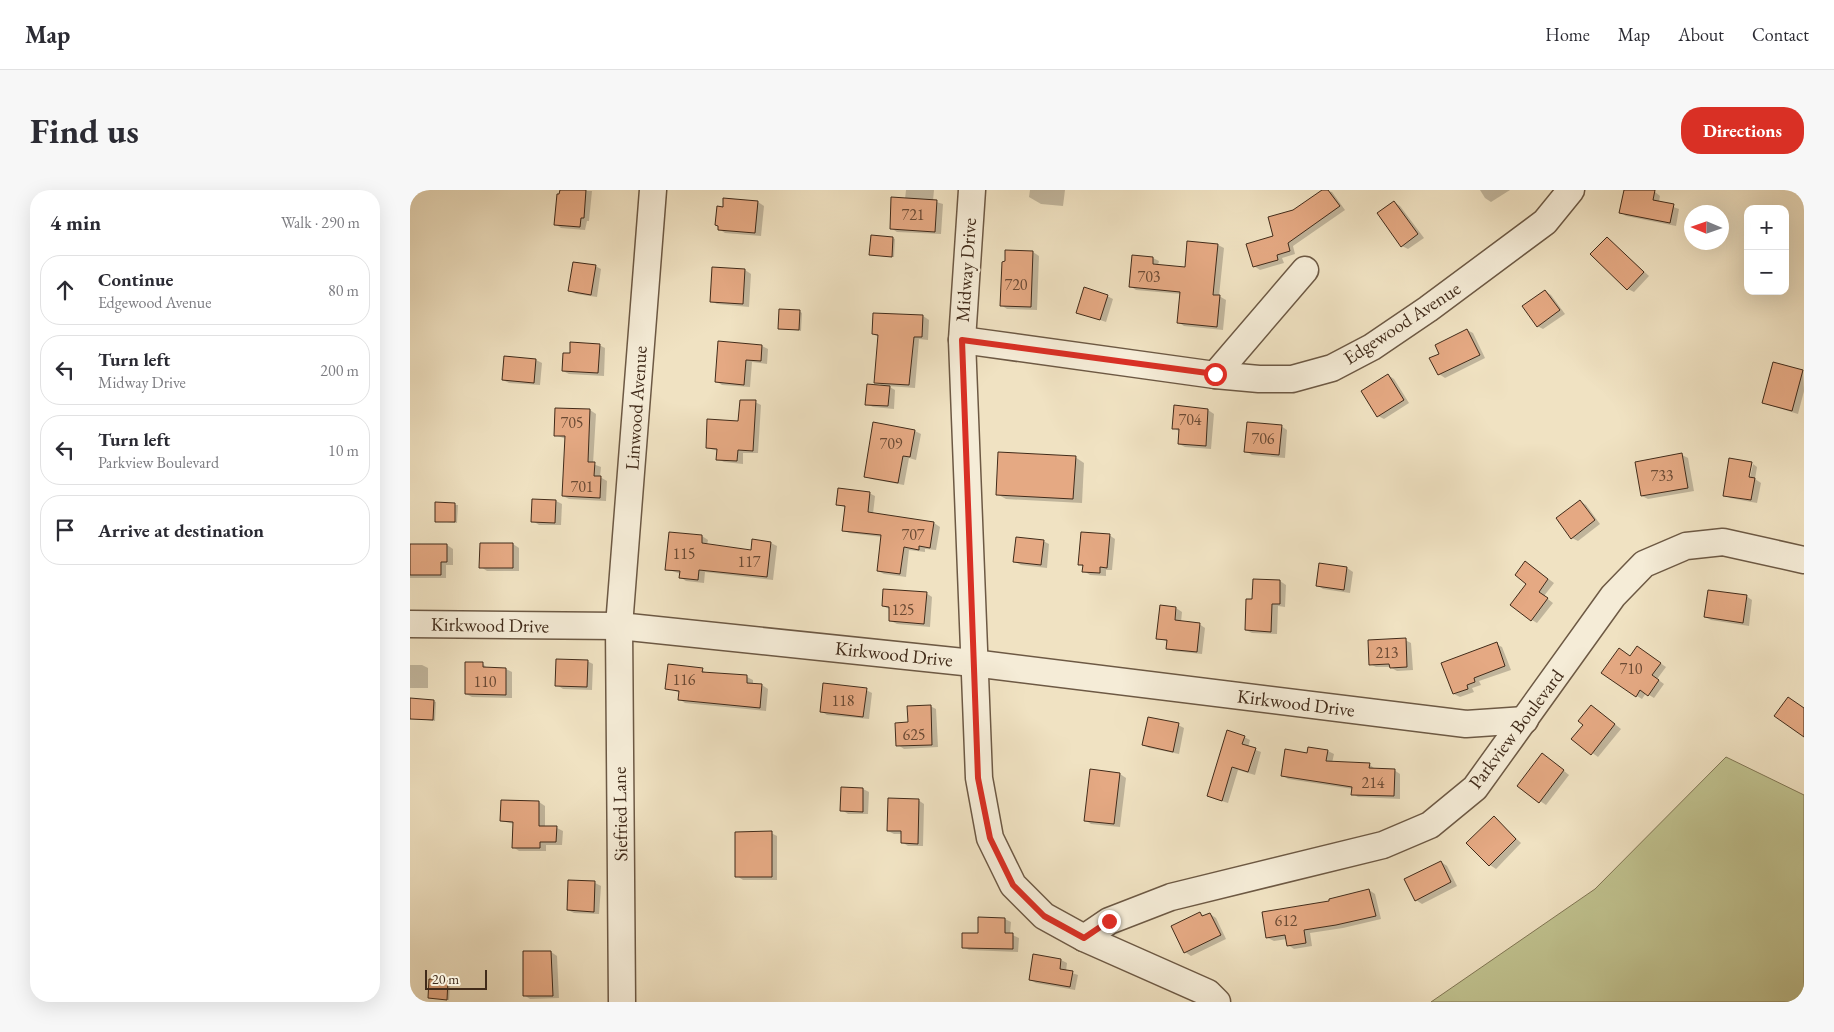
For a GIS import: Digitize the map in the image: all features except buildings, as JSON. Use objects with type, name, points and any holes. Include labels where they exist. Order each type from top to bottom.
[{"type":"street","name":"Linwood Avenue","points":[[619,626],[653,190]]},
{"type":"street","name":"Midway Drive","points":[[972,190],[962,340],[978,778],[990,838],[1013,885],[1044,916],[1084,938],[1208,992],[1217,1002]]},
{"type":"street","name":"Edgewood Avenue","points":[[962,340],[1215,374],[1259,379],[1292,379],[1332,368],[1372,347],[1428,309],[1546,222],[1571,190]]},
{"type":"street","points":[[1215,374],[1305,270]]},
{"type":"street","name":"Parkview Boulevard","points":[[1084,938],[1109,921],[1171,897],[1384,845],[1430,825],[1475,788],[1613,596],[1644,564],[1686,546],[1723,542],[1804,560]]},
{"type":"street","name":"Kirkwood Drive","points":[[410,624],[619,626],[973,662],[1466,724],[1525,720]]},
{"type":"street","name":"Siefried Lane","points":[[619,626],[622,1002]]},
{"type":"green space","points":[[1726,757],[1804,795],[1804,1002],[1431,1002],[1595,889]]},
{"type":"route","points":[[1109,921],[1084,938],[1044,916],[1013,885],[990,838],[978,778],[962,340],[1215,374]]}]
